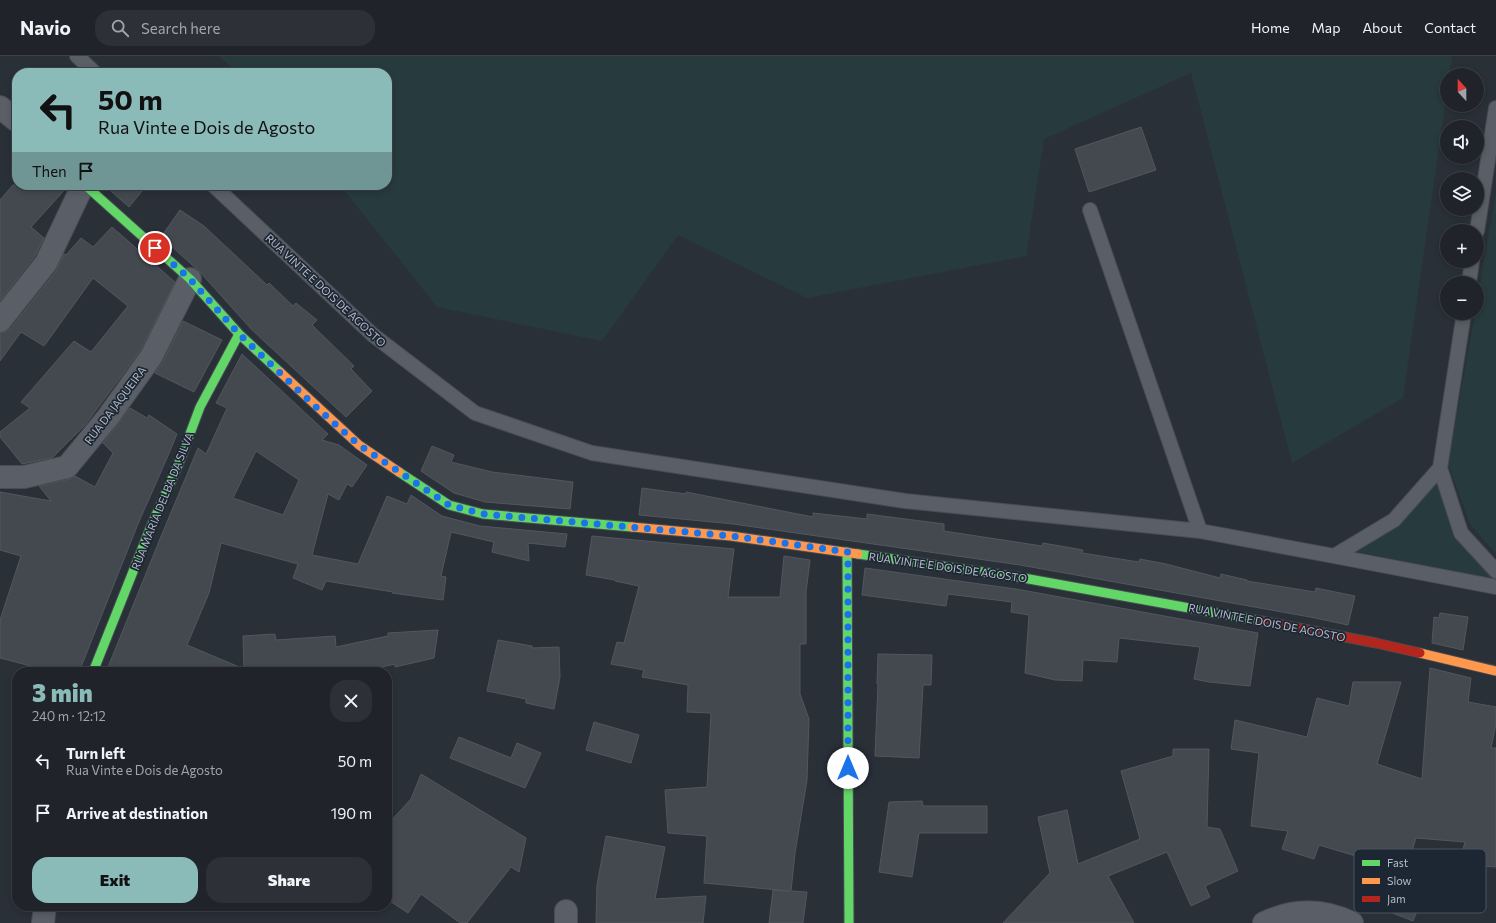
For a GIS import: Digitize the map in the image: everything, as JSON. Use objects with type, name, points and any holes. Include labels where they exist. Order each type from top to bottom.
[{"type":"street","points":[[0,107],[12,117]]},
{"type":"street","points":[[0,321],[46,263],[82,190]]},
{"type":"street","name":"RUA VINTE E DOIS DE AGOSTO","points":[[90,190],[190,279],[239,334],[317,408],[359,445],[449,505],[483,514],[732,536],[1018,577],[1248,618],[1376,643],[1496,670]]},
{"type":"street","name":"RUA DA JAQUEIRA","points":[[0,477],[24,477],[67,466],[108,417],[151,357],[190,279]]},
{"type":"street","name":"RUA MARIA DELBA DA SILVA","points":[[95,667],[150,529],[180,463],[200,406],[239,334]]},
{"type":"street","points":[[848,552],[849,923]]},
{"type":"street","points":[[43,923],[44,911]]},
{"type":"street","points":[[1270,920],[1305,912],[1337,916],[1352,923]]},
{"type":"lane","points":[[76,56],[89,68]]},
{"type":"lane","points":[[1478,224],[1496,108]]},
{"type":"lane","name":"RUA VINTE E DOIS DE AGOSTO","points":[[218,190],[373,335],[475,413],[592,453],[905,501],[1200,531],[1496,587]]},
{"type":"lane","points":[[1090,210],[1200,531]]},
{"type":"lane","points":[[1463,320],[1440,468],[1461,533],[1496,571]]},
{"type":"lane","points":[[1334,556],[1394,520],[1440,468]]},
{"type":"green space","points":[[219,56],[1452,56],[1450,68],[1440,68],[1440,112],[1444,112],[1443,120],[1440,120],[1440,140],[1403,398],[1292,463],[1191,73],[1044,139],[1026,256],[807,298],[678,235],[602,341],[437,307],[344,190],[392,190],[392,68],[232,68]]},
{"type":"green space","points":[[1496,193],[1496,554],[1470,524],[1448,464],[1474,320],[1484,320],[1484,276],[1481,276]]},
{"type":"green space","points":[[1438,479],[1457,537],[1496,579],[1496,581],[1353,551],[1399,525]]},
{"type":"building","points":[[1141,127],[1156,170],[1089,192],[1075,149]]},
{"type":"building","points":[[12,186],[12,190],[64,190],[31,227],[44,238],[35,256],[0,301],[0,200]]},
{"type":"building","points":[[110,190],[143,190],[129,207]]},
{"type":"building","points":[[180,210],[204,226],[267,285],[269,283],[293,306],[296,303],[317,320],[312,325],[354,366],[351,369],[372,391],[346,417],[252,330],[199,271],[161,237]]},
{"type":"building","points":[[112,227],[175,282],[140,351],[85,425],[52,458],[22,464],[0,437],[0,432],[30,408],[21,402],[74,341],[91,352],[128,306],[93,278],[44,346],[21,332],[0,361],[0,333],[10,329],[56,271],[64,254],[66,255],[81,238],[93,247]]},
{"type":"building","points":[[183,321],[222,340],[194,392],[155,373],[162,363]]},
{"type":"building","points":[[242,354],[328,434],[322,440],[339,445],[367,465],[352,487],[347,484],[339,500],[328,494],[312,555],[358,564],[387,496],[407,504],[411,495],[442,516],[480,526],[567,534],[565,547],[528,543],[529,561],[492,552],[494,542],[451,532],[441,576],[446,577],[443,600],[392,593],[393,592],[326,581],[322,590],[293,578],[298,564],[221,543],[209,593],[187,645],[239,667],[108,667],[198,448],[206,454],[227,408],[216,403]],"holes":[[[256,451],[299,480],[283,515],[233,498]]]},
{"type":"building","points":[[130,408],[147,418],[149,415],[177,434],[138,524],[81,667],[35,667],[0,658],[0,620],[21,556],[0,550],[0,492],[51,501],[39,486],[70,479],[75,476],[95,487],[113,453],[103,443]]},
{"type":"building","points":[[432,446],[454,455],[451,462],[492,472],[573,482],[570,509],[485,502],[454,493],[421,471]]},
{"type":"building","points":[[642,488],[686,494],[686,492],[813,517],[813,513],[867,519],[867,514],[944,524],[944,531],[1042,546],[1043,543],[1083,550],[1082,553],[1139,562],[1140,559],[1166,564],[1220,578],[1221,574],[1247,581],[1315,592],[1316,588],[1355,596],[1348,625],[1020,565],[733,524],[639,515]]},
{"type":"building","points":[[592,536],[734,549],[728,597],[780,597],[784,556],[810,560],[806,592],[806,644],[800,644],[800,694],[809,719],[807,780],[795,853],[791,891],[807,892],[803,923],[769,923],[773,890],[789,891],[704,883],[707,836],[668,833],[665,790],[707,787],[711,713],[687,712],[688,685],[642,677],[644,670],[611,664],[617,642],[624,643],[639,586],[586,575]]},
{"type":"building","points":[[865,568],[1016,589],[1258,633],[1250,686],[1194,679],[1200,647],[1119,638],[1117,662],[1083,660],[1082,681],[1055,680],[1025,673],[1029,615],[1011,612],[1012,602],[948,594],[946,606],[862,595]]},
{"type":"building","points":[[1440,613],[1468,617],[1463,650],[1432,643],[1434,617],[1439,618]]},
{"type":"building","points":[[438,630],[434,658],[395,667],[395,664],[382,667],[244,667],[243,636],[275,634],[276,640],[335,636],[336,647],[388,636],[388,633]]},
{"type":"building","points":[[498,640],[532,646],[532,648],[559,647],[560,677],[554,709],[526,703],[526,699],[487,691]]},
{"type":"building","points":[[878,654],[932,655],[931,685],[923,685],[919,758],[875,756]]},
{"type":"building","points":[[1430,668],[1471,678],[1468,702],[1496,707],[1496,724],[1491,748],[1496,748],[1496,867],[1486,866],[1486,849],[1463,849],[1465,842],[1416,838],[1413,849],[1354,849],[1354,855],[1319,845],[1314,859],[1282,849],[1288,831],[1251,826],[1259,753],[1231,749],[1235,720],[1307,737],[1317,698],[1349,706],[1353,682],[1401,682],[1377,764],[1422,779]]},
{"type":"building","points":[[594,722],[639,735],[631,763],[586,750]]},
{"type":"building","points":[[459,737],[511,758],[517,743],[541,753],[525,788],[450,758]]},
{"type":"building","points":[[1173,749],[1209,749],[1207,827],[1220,829],[1238,871],[1205,886],[1210,897],[1191,906],[1167,852],[1108,876],[1134,923],[1003,923],[1050,873],[1038,817],[1067,810],[1078,864],[1140,839],[1121,771],[1173,756]]},
{"type":"building","points":[[421,774],[526,838],[519,872],[511,867],[467,923],[460,923],[421,894],[408,913],[392,902],[392,820],[411,799]]},
{"type":"building","points":[[922,801],[923,806],[987,806],[987,833],[919,833],[912,877],[879,872],[889,802]]},
{"type":"building","points":[[606,836],[665,847],[655,899],[706,896],[703,923],[596,923],[597,885]]},
{"type":"building","points":[[1393,913],[1416,913],[1413,921]]},
{"type":"traffic: fast","points":[[91,190],[190,279],[239,334],[280,372]]},
{"type":"traffic: fast","points":[[95,667],[150,529],[179,463],[200,407],[239,334]]},
{"type":"traffic: fast","points":[[399,472],[449,505],[483,514],[632,527]]},
{"type":"traffic: fast","points":[[847,552],[849,923]]},
{"type":"traffic: fast","points":[[858,554],[1018,577],[1261,621]]},
{"type":"traffic: slow","points":[[280,372],[359,445],[399,472]]},
{"type":"traffic: slow","points":[[632,527],[731,536],[858,554]]},
{"type":"traffic: slow","points":[[1420,653],[1496,671]]},
{"type":"traffic: jam","points":[[1261,621],[1420,653]]},
{"type":"route","points":[[155,248],[190,279],[239,334],[317,408],[359,445],[449,505],[483,514],[732,536],[848,552],[848,768]]}]
